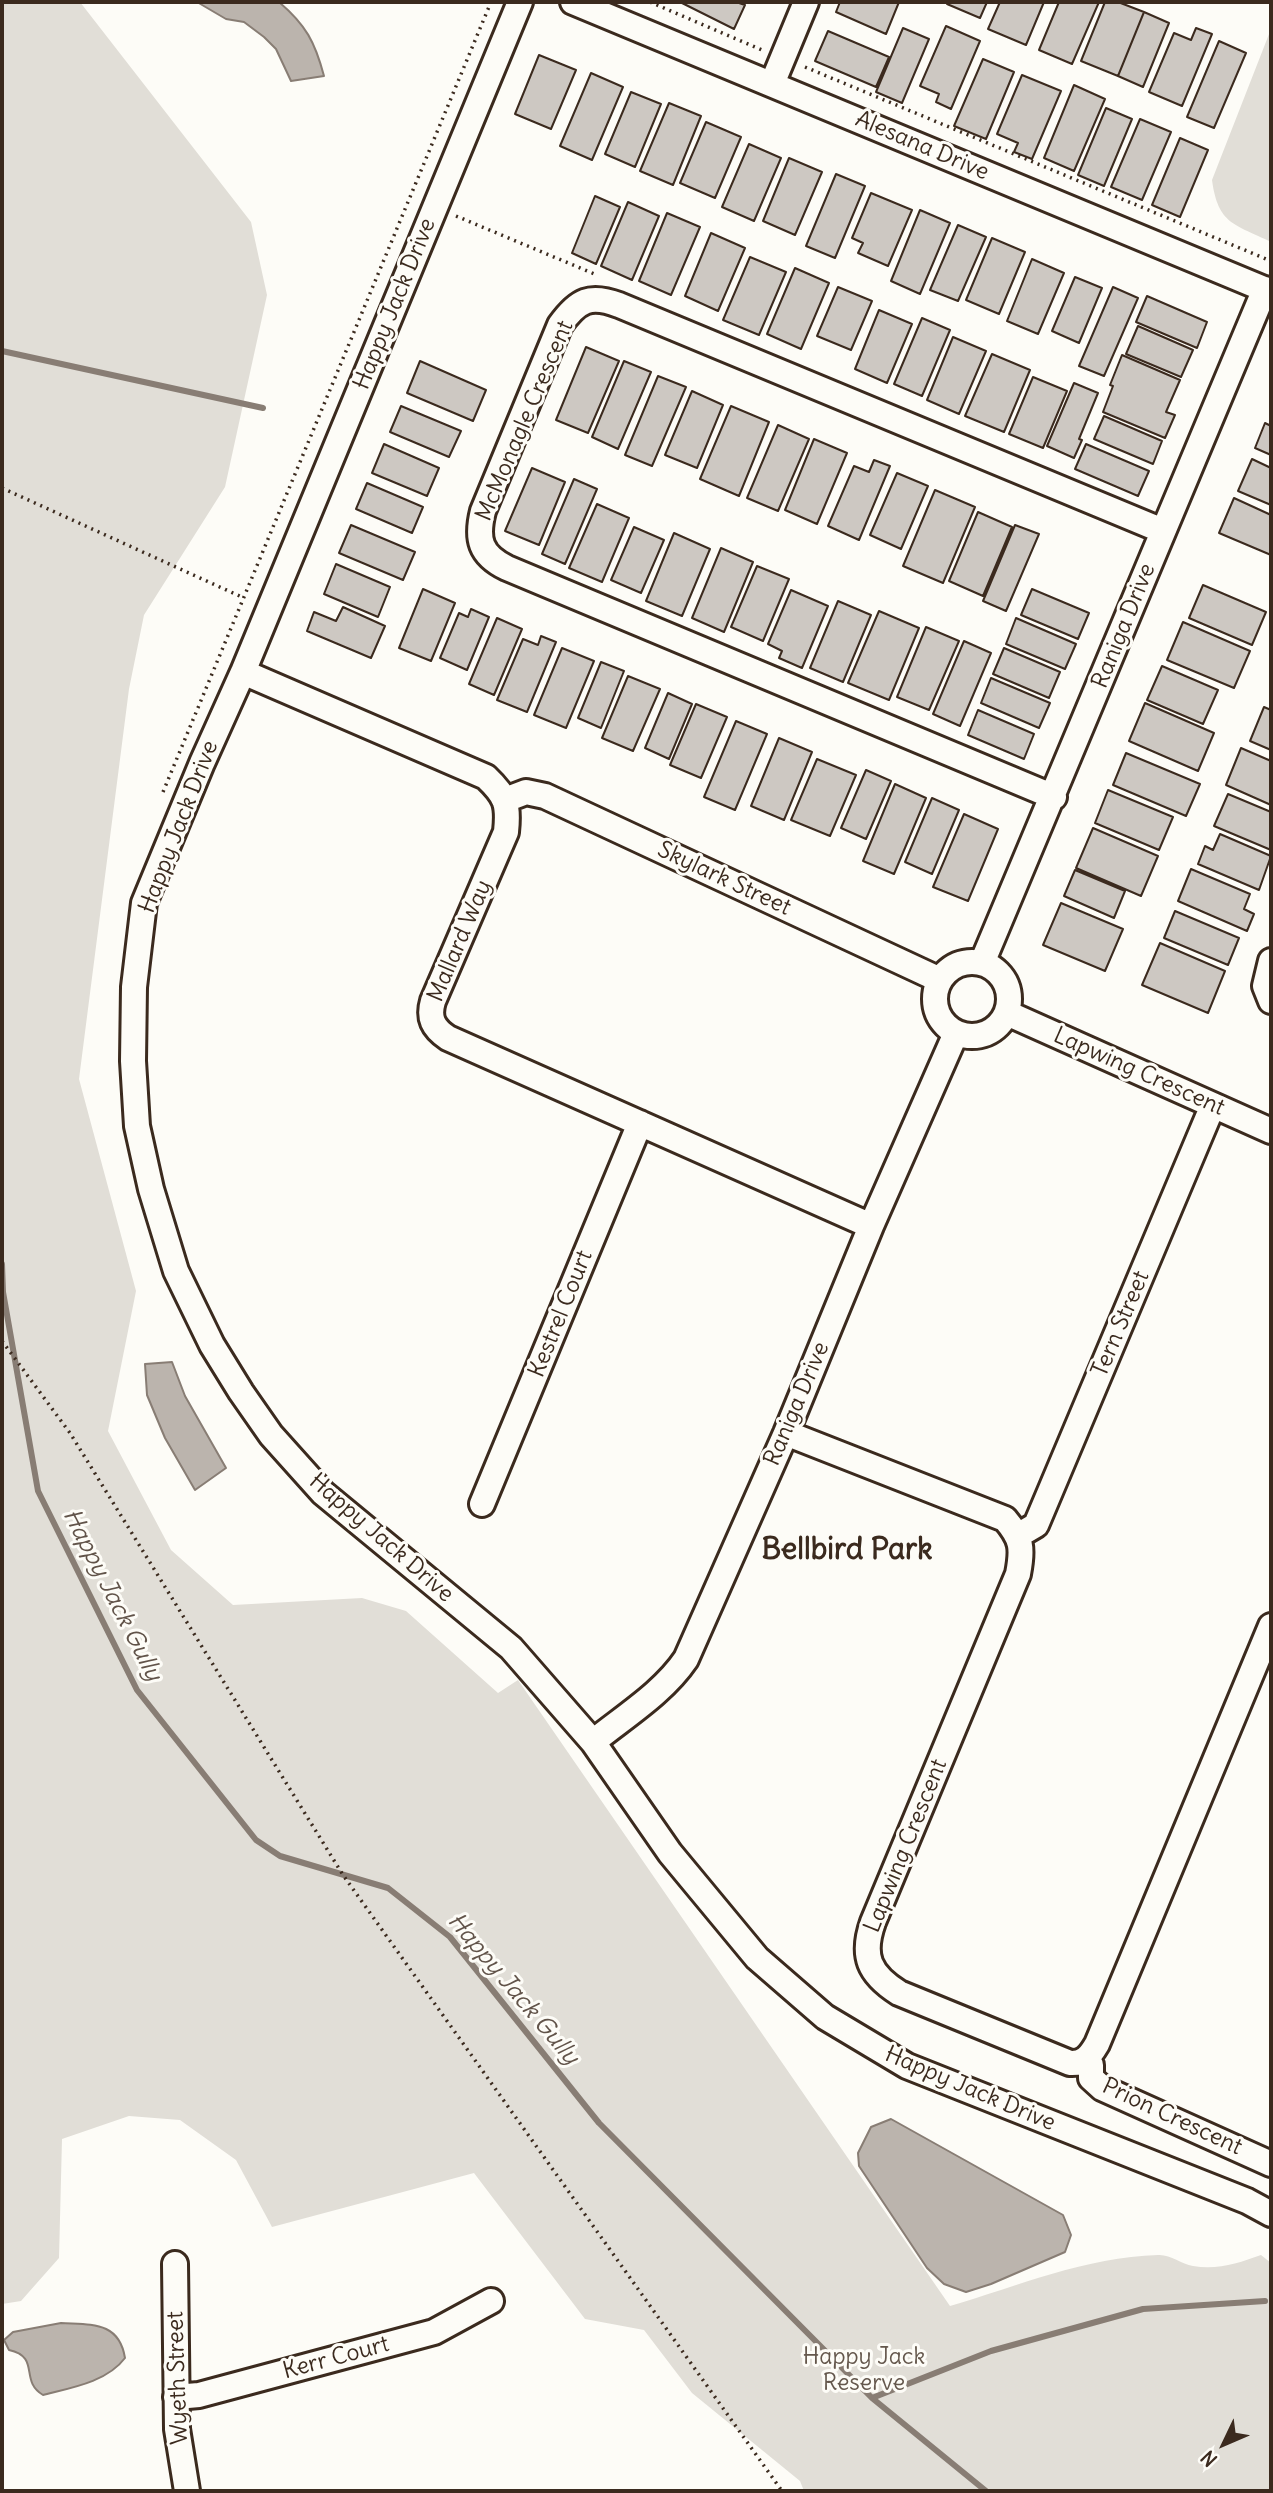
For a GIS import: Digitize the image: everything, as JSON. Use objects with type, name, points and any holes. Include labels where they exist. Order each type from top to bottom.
[{"type":"street","name":"Happy Jack Drive","points":[[520,2],[243,672],[144,903],[134,987],[133,1061],[137,1126],[150,1189],[176,1271],[212,1345],[271,1435],[323,1493],[511,1648],[593,1742],[670,1853],[749,1947],[825,2017],[907,2066],[1247,2201],[1271,2214]]},
{"type":"street","name":"Alesana Drive","points":[[573,2],[1268,290]]},
{"type":"street","points":[[772,84],[806,2]]},
{"type":"street","name":"Raniga Drive","points":[[982,963],[1054,797],[1163,531],[1268,290]]},
{"type":"street","name":"McMonagle Crescent","points":[[1054,797],[498,564],[490,558],[480,542],[479,528],[483,511],[560,325],[580,303],[592,299],[619,305],[1163,531]]},
{"type":"street","points":[[243,672],[485,777],[505,800]]},
{"type":"street","name":"Skylark Street","points":[[505,800],[526,793],[545,796],[940,980]]},
{"type":"street","name":"Mallard Way","points":[[505,800],[508,816],[506,832],[430,1011],[431,1021],[438,1031],[448,1038],[871,1226]]},
{"type":"street","points":[[1268,994],[1271,961]]},
{"type":"street","points":[[982,963],[1002,977],[1008,988],[1007,1013],[992,1031],[980,1036],[956,1033],[938,1016],[935,991],[940,980],[948,970],[958,964],[982,963]]},
{"type":"street","name":"Lapwing Crescent","points":[[1007,1013],[1271,1131]]},
{"type":"street","name":"Raniga Drive","points":[[593,1742],[661,1688],[676,1674],[686,1659],[786,1433],[871,1226],[956,1033]]},
{"type":"street","name":"Tern Street","points":[[1018,1535],[1036,1525],[1213,1105]]},
{"type":"street","name":"Kestrel Court","points":[[482,1504],[639,1123]]},
{"type":"street","points":[[786,1433],[1005,1519],[1018,1535]]},
{"type":"street","name":"Lapwing Crescent","points":[[1018,1535],[1022,1555],[1018,1574],[873,1922],[867,1939],[867,1955],[882,1982],[899,1993],[1070,2063],[1079,2064],[1087,2059]]},
{"type":"street","points":[[1087,2059],[1097,2044],[1271,1626]]},
{"type":"street","name":"Prion Crescent","points":[[1087,2059],[1091,2065],[1091,2078],[1102,2088],[1271,2164]]},
{"type":"street","name":"Wyeth Street","points":[[175,2264],[177,2428],[187,2491]]},
{"type":"street","name":"Kerr Court","points":[[176,2397],[199,2395],[434,2332],[491,2301]]},
{"type":"path","points":[[160,802],[491,2]]},
{"type":"path","points":[[650,2],[1271,259]]},
{"type":"path","points":[[2,488],[268,610]]},
{"type":"path","points":[[2,1340],[70,1433],[343,1875],[782,2491]]},
{"type":"green space","name":"Happy Jack Reserve","points":[[2,2],[80,2],[251,222],[267,295],[225,487],[144,615],[129,689],[79,1079],[136,1291],[108,1431],[171,1550],[233,1605],[362,1598],[406,1611],[498,1693],[518,1680],[950,2306],[1052,2274],[1131,2257],[1162,2255],[1189,2265],[1211,2267],[1261,2255],[1271,2263],[1271,2491],[804,2491],[800,2481],[692,2393],[644,2330],[585,2319],[474,2173],[272,2227],[236,2160],[180,2120],[129,2116],[62,2139],[59,2258],[21,2301],[2,2304]]},
{"type":"green space","points":[[1271,29],[1271,242],[1238,226],[1224,215],[1212,180]]},
{"type":"shaded area","points":[[197,2],[279,2],[296,18],[308,35],[324,76],[291,81],[276,49],[264,37],[244,22],[226,19]]},
{"type":"shaded area","points":[[172,1362],[185,1396],[226,1468],[195,1490],[165,1438],[147,1395],[145,1364]]},
{"type":"shaded area","points":[[891,2119],[1063,2215],[1071,2235],[1065,2252],[966,2292],[944,2284],[927,2268],[859,2166],[858,2153],[871,2127]]},
{"type":"shaded area","points":[[61,2323],[93,2325],[110,2331],[122,2346],[125,2358],[109,2373],[99,2378],[77,2387],[43,2395],[32,2383],[24,2358],[9,2350],[4,2340],[13,2332]]},
{"type":"building","points":[[680,2],[736,2],[745,5],[734,29]]},
{"type":"building","points":[[840,2],[899,2],[886,34],[836,12]]},
{"type":"building","points":[[987,2],[980,18],[947,4]]},
{"type":"building","points":[[1000,2],[1044,2],[1026,45],[988,29]]},
{"type":"building","points":[[1059,2],[1099,2],[1072,64],[1039,50]]},
{"type":"building","points":[[1105,2],[1118,2],[1144,12],[1118,76],[1081,61]]},
{"type":"building","points":[[1144,12],[1169,23],[1143,87],[1118,76]]},
{"type":"building","points":[[946,26],[980,41],[951,109],[936,102],[939,94],[920,86]]},
{"type":"building","points":[[903,28],[929,39],[902,103],[876,92]]},
{"type":"building","points":[[1196,28],[1212,34],[1182,106],[1149,92],[1174,33],[1191,40]]},
{"type":"building","points":[[828,31],[889,57],[876,87],[815,61]]},
{"type":"building","points":[[1219,41],[1246,53],[1214,128],[1187,117]]},
{"type":"building","points":[[539,55],[576,70],[551,129],[515,114]]},
{"type":"building","points":[[983,59],[1014,72],[986,139],[954,126]]},
{"type":"building","points":[[591,73],[623,87],[592,160],[560,146]]},
{"type":"building","points":[[1022,75],[1061,91],[1032,159],[1014,152],[1018,143],[997,134]]},
{"type":"building","points":[[1074,85],[1105,99],[1074,171],[1044,158]]},
{"type":"building","points":[[631,92],[661,104],[635,167],[605,154]]},
{"type":"building","points":[[669,103],[701,116],[673,185],[640,171]]},
{"type":"building","points":[[1106,108],[1132,119],[1104,186],[1078,175]]},
{"type":"building","points":[[1140,119],[1171,132],[1142,200],[1111,187]]},
{"type":"building","points":[[706,122],[741,137],[715,198],[680,183]]},
{"type":"building","points":[[1180,138],[1208,150],[1180,217],[1152,205]]},
{"type":"building","points":[[749,144],[781,158],[754,221],[722,207]]},
{"type":"building","points":[[789,158],[822,172],[795,235],[763,221]]},
{"type":"building","points":[[836,174],[865,186],[835,258],[806,246]]},
{"type":"building","points":[[871,193],[912,210],[888,266],[858,253],[863,243],[852,238]]},
{"type":"building","points":[[595,196],[620,207],[596,264],[572,253]]},
{"type":"building","points":[[628,202],[659,216],[632,280],[601,266]]},
{"type":"building","points":[[920,210],[950,223],[920,294],[891,281]]},
{"type":"building","points":[[667,213],[700,227],[671,295],[639,281]]},
{"type":"building","points":[[958,225],[986,237],[958,301],[930,290]]},
{"type":"building","points":[[711,233],[745,248],[718,311],[685,296]]},
{"type":"building","points":[[992,238],[1025,252],[999,314],[966,300]]},
{"type":"building","points":[[750,257],[786,272],[759,335],[723,320]]},
{"type":"building","points":[[1032,259],[1064,273],[1038,334],[1007,321]]},
{"type":"building","points":[[795,268],[829,283],[801,349],[767,334]]},
{"type":"building","points":[[1075,277],[1102,288],[1079,343],[1052,331]]},
{"type":"building","points":[[838,287],[872,301],[851,350],[817,336]]},
{"type":"building","points":[[1113,287],[1138,298],[1104,376],[1079,366]]},
{"type":"building","points":[[1147,296],[1207,322],[1197,348],[1136,322]]},
{"type":"building","points":[[879,310],[912,324],[887,383],[855,369]]},
{"type":"building","points":[[922,318],[950,330],[922,396],[894,384]]},
{"type":"building","points":[[1138,326],[1193,350],[1181,377],[1126,354]]},
{"type":"building","points":[[953,337],[986,351],[959,414],[927,400]]},
{"type":"building","points":[[586,347],[619,361],[588,433],[556,420]]},
{"type":"building","points":[[992,354],[1030,370],[1004,432],[965,416]]},
{"type":"building","points":[[1122,355],[1180,380],[1166,412],[1175,415],[1165,438],[1103,412]]},
{"type":"building","points":[[420,361],[486,390],[473,421],[407,393]]},
{"type":"building","points":[[624,361],[651,372],[618,449],[592,437]]},
{"type":"building","points":[[658,376],[686,387],[652,466],[625,455]]},
{"type":"building","points":[[1033,377],[1067,391],[1043,448],[1009,434]]},
{"type":"building","points":[[1074,383],[1098,393],[1074,458],[1047,446]]},
{"type":"building","points":[[692,391],[723,405],[697,468],[665,455]]},
{"type":"building","points":[[401,406],[461,431],[449,457],[390,432]]},
{"type":"building","points":[[731,406],[769,422],[739,496],[700,479]]},
{"type":"building","points":[[1104,416],[1162,441],[1153,464],[1094,439]]},
{"type":"building","points":[[1265,423],[1271,426],[1271,455],[1255,448]]},
{"type":"building","points":[[778,425],[809,439],[778,511],[747,498]]},
{"type":"building","points":[[814,439],[847,453],[817,524],[785,510]]},
{"type":"building","points":[[384,444],[439,468],[427,496],[372,473]]},
{"type":"building","points":[[1086,444],[1149,471],[1138,496],[1075,469]]},
{"type":"building","points":[[1252,459],[1271,468],[1271,505],[1238,491]]},
{"type":"building","points":[[874,460],[890,466],[859,540],[828,526],[854,466],[869,472]]},
{"type":"building","points":[[532,468],[565,482],[539,545],[505,531]]},
{"type":"building","points":[[897,473],[928,486],[901,549],[870,535]]},
{"type":"building","points":[[574,479],[597,489],[565,564],[542,554]]},
{"type":"building","points":[[367,483],[423,507],[412,533],[356,509]]},
{"type":"building","points":[[935,490],[975,507],[943,583],[903,566]]},
{"type":"building","points":[[1234,498],[1271,515],[1271,555],[1219,533]]},
{"type":"building","points":[[597,504],[629,518],[602,582],[569,568]]},
{"type":"building","points":[[978,512],[1012,527],[983,596],[949,581]]},
{"type":"building","points":[[351,525],[415,552],[403,580],[339,553]]},
{"type":"building","points":[[1015,525],[1039,534],[1006,611],[983,601]]},
{"type":"building","points":[[634,527],[664,540],[641,593],[611,580]]},
{"type":"building","points":[[674,533],[710,549],[682,616],[646,601]]},
{"type":"building","points":[[721,548],[753,562],[724,632],[692,618]]},
{"type":"building","points":[[336,564],[390,587],[378,617],[324,594]]},
{"type":"building","points":[[757,566],[789,579],[763,641],[731,627]]},
{"type":"building","points":[[1203,585],[1266,612],[1252,645],[1189,618]]},
{"type":"building","points":[[423,589],[455,603],[431,661],[399,648]]},
{"type":"building","points":[[1032,589],[1089,613],[1078,639],[1021,615]]},
{"type":"building","points":[[791,590],[828,606],[802,668],[779,658],[782,651],[768,644]]},
{"type":"building","points":[[838,601],[871,615],[843,682],[810,668]]},
{"type":"building","points":[[343,607],[385,626],[371,658],[307,631],[314,612],[336,621]]},
{"type":"building","points":[[471,609],[489,617],[467,670],[440,658],[459,613],[468,617]]},
{"type":"building","points":[[879,611],[919,628],[889,700],[848,683]]},
{"type":"building","points":[[497,618],[522,629],[494,695],[469,684]]},
{"type":"building","points":[[1016,618],[1076,644],[1065,669],[1006,644]]},
{"type":"building","points":[[1183,622],[1250,651],[1234,688],[1167,660]]},
{"type":"building","points":[[926,627],[959,641],[929,710],[897,697]]},
{"type":"building","points":[[541,636],[556,642],[527,712],[497,700],[523,639],[538,645]]},
{"type":"building","points":[[964,641],[991,653],[960,726],[933,714]]},
{"type":"building","points":[[562,648],[594,661],[566,728],[534,715]]},
{"type":"building","points":[[1004,648],[1060,672],[1049,698],[993,674]]},
{"type":"building","points":[[601,662],[624,671],[601,728],[578,718]]},
{"type":"building","points":[[1162,666],[1218,690],[1203,724],[1147,700]]},
{"type":"building","points":[[628,676],[660,689],[633,751],[602,738]]},
{"type":"building","points":[[991,678],[1050,703],[1039,728],[981,703]]},
{"type":"building","points":[[668,693],[692,704],[669,759],[645,748]]},
{"type":"building","points":[[1145,703],[1214,733],[1198,771],[1129,741]]},
{"type":"building","points":[[696,704],[727,717],[701,778],[670,765]]},
{"type":"building","points":[[1264,707],[1271,710],[1271,750],[1250,741]]},
{"type":"building","points":[[978,710],[1034,734],[1024,759],[968,735]]},
{"type":"building","points":[[736,721],[767,734],[735,810],[704,797]]},
{"type":"building","points":[[779,738],[812,752],[784,820],[751,806]]},
{"type":"building","points":[[1241,748],[1271,761],[1271,805],[1226,785]]},
{"type":"building","points":[[1126,753],[1200,784],[1186,816],[1113,785]]},
{"type":"building","points":[[817,759],[856,775],[830,836],[791,820]]},
{"type":"building","points":[[866,770],[891,781],[866,839],[841,828]]},
{"type":"building","points":[[895,784],[926,798],[894,874],[863,861]]},
{"type":"building","points":[[1108,790],[1173,817],[1159,850],[1095,823]]},
{"type":"building","points":[[1228,794],[1271,812],[1271,850],[1214,826]]},
{"type":"building","points":[[932,798],[959,810],[932,874],[905,862]]},
{"type":"building","points":[[964,814],[998,829],[968,901],[933,887]]},
{"type":"building","points":[[1093,828],[1158,856],[1141,896],[1076,868]]},
{"type":"building","points":[[1220,834],[1271,856],[1259,890],[1198,864],[1205,846],[1213,850]]},
{"type":"building","points":[[1191,869],[1250,894],[1244,909],[1254,914],[1247,931],[1178,901]]},
{"type":"building","points":[[1075,870],[1125,891],[1114,918],[1064,896]]},
{"type":"building","points":[[1061,903],[1123,929],[1105,971],[1043,945]]},
{"type":"building","points":[[1175,911],[1239,938],[1228,965],[1164,938]]},
{"type":"building","points":[[1160,943],[1225,971],[1208,1013],[1142,985]]},
{"type":"waterway","points":[[2,351],[263,408]]},
{"type":"waterway","name":"Happy Jack Gully","points":[[2,1264],[3,1292],[38,1491],[137,1690],[256,1840],[280,1856],[388,1888],[450,1937],[599,2123],[872,2398],[986,2491]]},
{"type":"waterway","points":[[872,2398],[991,2351],[1143,2309],[1265,2301]]},
{"type":"district","name":"Bellbird Park","points":[[847,1550]]}]
